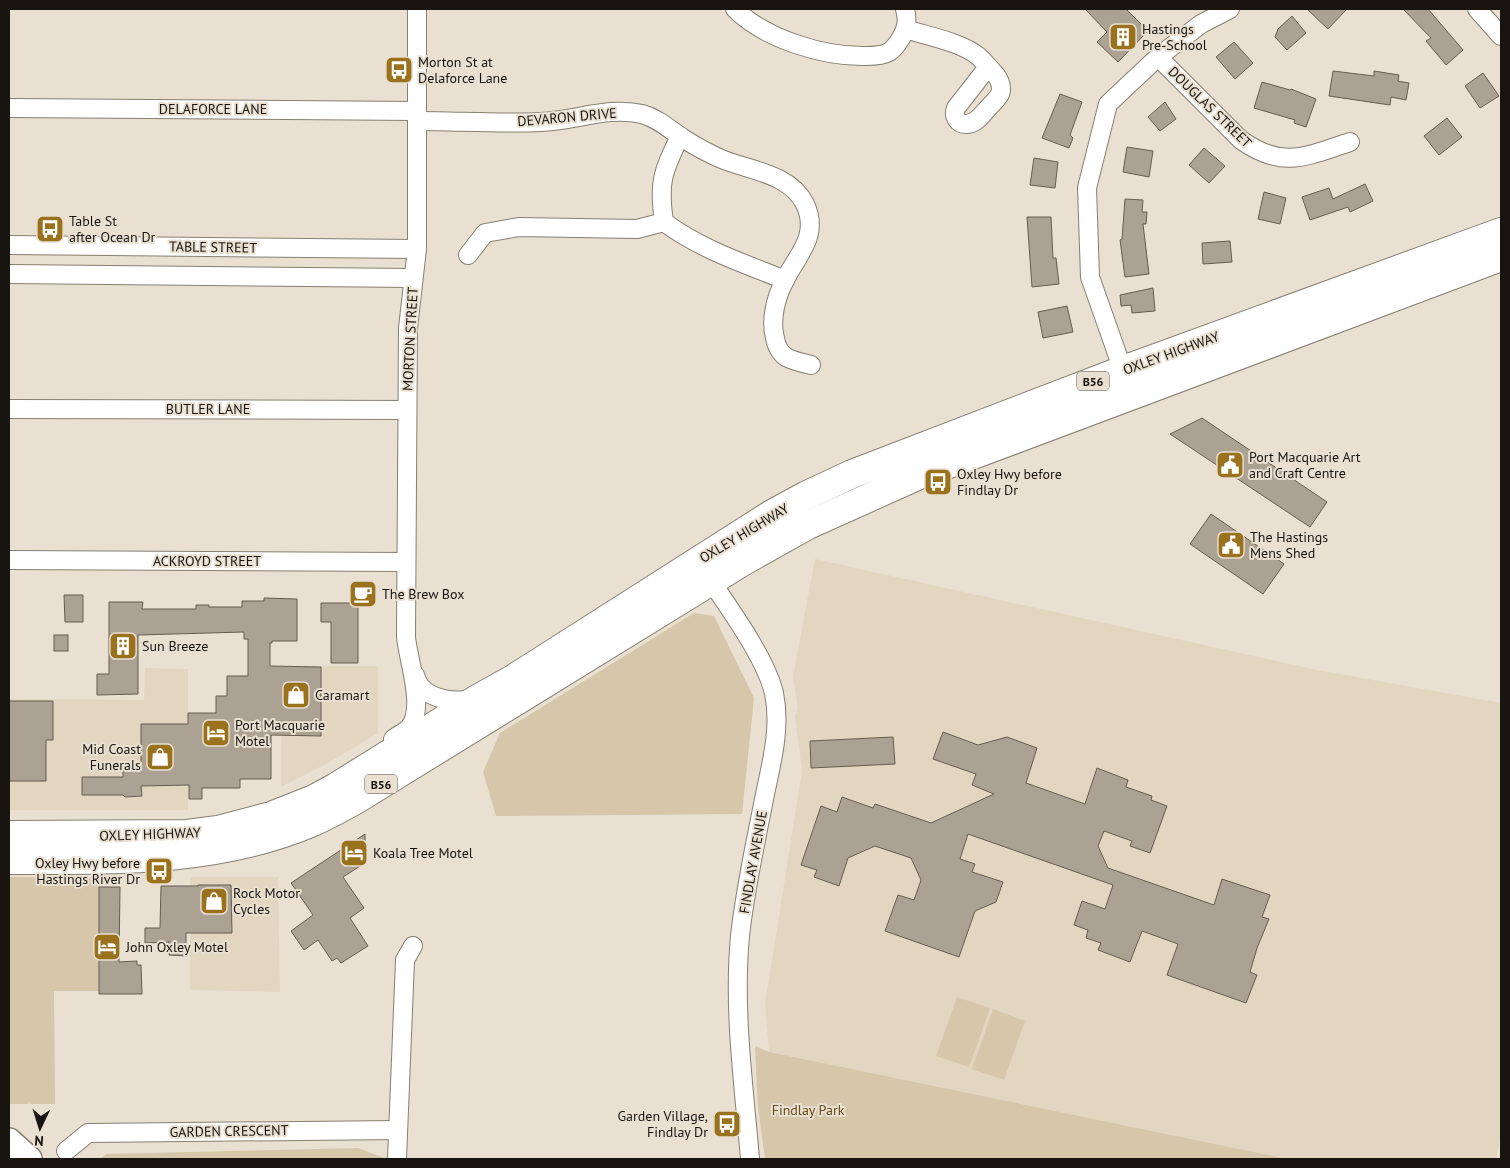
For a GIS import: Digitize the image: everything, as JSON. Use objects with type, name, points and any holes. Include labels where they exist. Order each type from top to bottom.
[{"type":"main road","name":"OXLEY HIGHWAY","points":[[9,860],[130,860],[201,852],[257,841],[313,822],[357,799],[705,571],[772,514],[807,495],[852,474],[1123,370],[1501,232]]},
{"type":"main road","name":"OXLEY HIGHWAY","points":[[9,835],[164,835],[204,832],[239,825],[289,810],[336,788],[358,772],[479,698],[705,571],[791,534],[842,508],[917,476],[1501,257]]},
{"type":"main road","points":[[9,1141],[30,1159]]},
{"type":"street","name":"MORTON STREET","points":[[358,772],[363,759],[408,728],[413,720],[416,708],[416,693],[406,637],[406,410],[408,328],[417,249],[417,9]]},
{"type":"street","points":[[735,9],[756,25],[780,37],[814,50],[853,56],[876,56],[888,53],[898,44],[906,30],[906,9]]},
{"type":"street","points":[[1132,396],[1090,277],[1086,188],[1108,104],[1158,57],[1202,24],[1230,9]]},
{"type":"street","points":[[1477,9],[1501,36]]},
{"type":"street","points":[[906,30],[966,48],[979,56],[988,67]]},
{"type":"street","name":"DOUGLAS STREET","points":[[1158,57],[1241,140],[1255,150],[1291,159],[1301,158],[1350,142]]},
{"type":"street","name":"DELAFORCE LANE","points":[[9,108],[417,116]]},
{"type":"street","name":"DEVARON DRIVE","points":[[417,116],[541,122],[563,120],[599,112],[640,114],[654,118],[707,153],[775,177],[799,195],[805,205],[810,227],[802,254],[785,280],[775,305],[773,322],[777,347],[785,357],[811,365]]},
{"type":"street","points":[[680,136],[664,169],[661,193],[664,222],[679,234],[711,251],[785,280]]},
{"type":"street","points":[[468,256],[485,232],[519,227],[637,229],[664,222]]},
{"type":"street","name":"TABLE STREET","points":[[9,244],[417,249]]},
{"type":"street","name":"TABLE STREET","points":[[9,274],[413,278]]},
{"type":"street","name":"BUTLER LANE","points":[[9,409],[406,410]]},
{"type":"street","name":"ACKROYD STREET","points":[[9,560],[406,562]]},
{"type":"street","name":"FINDLAY AVENUE","points":[[705,571],[758,656],[769,679],[774,693],[777,723],[774,754],[744,904],[738,968],[738,1011],[750,1159]]},
{"type":"street","name":"MORTON STREET","points":[[411,668],[420,686],[433,696],[449,700],[479,698]]},
{"type":"street","points":[[397,1159],[405,960],[413,946]]},
{"type":"street","name":"GARDEN CRESCENT","points":[[66,1151],[88,1133],[398,1130]]},
{"type":"shaded area","points":[[815,559],[1317,670],[1501,703],[1501,1133],[1496,1159],[1288,1159],[769,1052],[765,1004],[802,771],[795,716],[798,708],[793,676]]},
{"type":"shaded area","points":[[9,588],[10,699],[144,700],[145,668],[188,669],[188,810],[9,810]]},
{"type":"shaded area","points":[[282,666],[378,666],[378,733],[328,763],[281,787]]},
{"type":"shaded area","points":[[190,877],[278,877],[280,992],[190,990]]},
{"type":"green space","points":[[694,613],[714,616],[754,698],[742,814],[496,816],[483,772],[500,733]]},
{"type":"green space","points":[[10,877],[100,878],[100,991],[54,991],[55,1104],[10,1104]]},
{"type":"green space","points":[[957,997],[990,1008],[969,1067],[936,1056]]},
{"type":"green space","points":[[993,1009],[1025,1021],[1004,1080],[972,1069]]},
{"type":"green space","name":"Findlay Park","points":[[755,1046],[769,1052],[1288,1159],[765,1159],[758,1107]]},
{"type":"green space","points":[[358,1148],[387,1159],[100,1159],[106,1154]]},
{"type":"building","name":"Hastings Pre-School","points":[[1085,9],[1126,9],[1148,31],[1118,62],[1097,42],[1107,32]]},
{"type":"building","points":[[1307,9],[1347,9],[1328,29]]},
{"type":"building","points":[[1403,9],[1428,9],[1463,50],[1446,65],[1426,41],[1431,38]]},
{"type":"building","points":[[1292,16],[1306,33],[1287,50],[1275,37],[1278,29]]},
{"type":"building","points":[[1234,42],[1253,63],[1235,79],[1216,57]]},
{"type":"building","points":[[1333,71],[1374,76],[1374,71],[1399,75],[1398,81],[1409,83],[1406,100],[1391,97],[1390,105],[1329,96]]},
{"type":"building","points":[[1483,73],[1499,96],[1480,108],[1465,86]]},
{"type":"building","points":[[1262,82],[1291,89],[1316,99],[1306,127],[1294,123],[1295,120],[1254,108]]},
{"type":"building","points":[[1060,94],[1082,102],[1070,135],[1073,138],[1069,148],[1042,138]]},
{"type":"building","points":[[1165,102],[1176,119],[1160,131],[1148,117]]},
{"type":"building","points":[[1447,118],[1462,137],[1439,155],[1424,136]]},
{"type":"building","points":[[1127,147],[1153,151],[1149,177],[1123,172]]},
{"type":"building","points":[[1204,148],[1225,166],[1209,183],[1189,165]]},
{"type":"building","points":[[1034,158],[1058,162],[1055,188],[1030,185]]},
{"type":"building","points":[[1365,184],[1373,201],[1350,212],[1348,207],[1310,220],[1302,197],[1329,188],[1333,199]]},
{"type":"building","points":[[1264,192],[1286,198],[1280,224],[1258,219]]},
{"type":"building","points":[[1125,199],[1143,200],[1142,212],[1147,212],[1146,224],[1143,224],[1149,274],[1125,277],[1120,240],[1122,239]]},
{"type":"building","points":[[1027,217],[1051,217],[1053,258],[1056,258],[1059,284],[1032,287]]},
{"type":"building","points":[[1230,241],[1232,262],[1203,264],[1202,243]]},
{"type":"building","points":[[1153,288],[1155,311],[1132,313],[1131,305],[1121,306],[1120,295]]},
{"type":"building","points":[[1067,306],[1073,332],[1043,338],[1038,312]]},
{"type":"building","points":[[1202,418],[1327,502],[1310,527],[1170,434]]},
{"type":"building","points":[[1211,514],[1284,564],[1263,594],[1190,544]]},
{"type":"building","points":[[64,595],[83,595],[83,622],[65,622]]},
{"type":"building","points":[[264,598],[297,599],[297,641],[272,641],[270,643],[270,666],[321,667],[321,736],[271,735],[271,779],[240,779],[240,788],[202,788],[202,799],[189,799],[189,785],[141,786],[142,796],[82,795],[82,777],[123,777],[123,763],[141,763],[141,724],[188,724],[188,713],[216,713],[216,696],[227,696],[227,676],[248,676],[248,639],[244,639],[244,632],[138,635],[138,694],[97,695],[97,674],[109,674],[109,602],[143,602],[142,609],[196,609],[196,605],[242,607],[242,601],[264,601]]},
{"type":"building","points":[[321,603],[358,603],[358,663],[331,663],[331,622],[321,622]]},
{"type":"building","points":[[54,635],[68,635],[68,651],[54,651]]},
{"type":"building","points":[[9,701],[53,701],[53,740],[46,740],[46,781],[9,781]]},
{"type":"building","points":[[943,732],[978,745],[1007,737],[1037,748],[1026,783],[1085,804],[1097,768],[1128,780],[1126,787],[1152,796],[1151,800],[1167,806],[1150,853],[1130,846],[1132,841],[1104,831],[1098,846],[1108,868],[1214,905],[1222,879],[1270,895],[1262,917],[1269,919],[1257,948],[1250,972],[1257,975],[1246,1003],[1167,975],[1178,944],[1142,931],[1130,962],[1098,950],[1101,943],[1086,938],[1088,930],[1074,925],[1082,901],[1105,909],[1113,885],[968,834],[960,859],[975,864],[972,872],[1003,882],[996,902],[975,911],[959,957],[885,931],[898,895],[914,900],[921,880],[911,858],[875,846],[848,858],[839,886],[814,877],[817,870],[801,865],[821,806],[837,812],[842,797],[873,808],[875,804],[931,823],[994,794],[972,785],[976,774],[933,759]]},
{"type":"building","points":[[893,737],[895,764],[811,768],[810,741]]},
{"type":"building","points":[[365,834],[365,863],[343,877],[364,908],[350,918],[368,946],[341,963],[337,958],[332,961],[318,940],[304,950],[291,931],[313,915],[291,883]]},
{"type":"building","points":[[231,885],[232,933],[186,933],[186,956],[169,955],[169,942],[145,943],[145,928],[160,928],[161,886]]},
{"type":"building","points":[[99,887],[120,887],[119,962],[137,961],[137,965],[141,965],[142,994],[99,994]]},
{"type":"place","name":"Hastings Pre-School","points":[[1123,37]]},
{"type":"place","name":"Morton St at Delaforce Lane","points":[[399,70]]},
{"type":"place","name":"Table St after Ocean Dr","points":[[50,229]]},
{"type":"place","name":"Port Macquarie Art and Craft Centre","points":[[1230,465]]},
{"type":"place","name":"Oxley Hwy before Findlay Dr","points":[[938,482]]},
{"type":"place","name":"The Hastings Mens Shed","points":[[1231,545]]},
{"type":"place","name":"The Brew Box","points":[[363,594]]},
{"type":"place","name":"Sun Breeze","points":[[123,646]]},
{"type":"place","name":"Caramart","points":[[296,695]]},
{"type":"place","name":"Port Macquarie Motel","points":[[216,733]]},
{"type":"place","name":"Mid Coast Funerals","points":[[160,757]]},
{"type":"place","name":"Koala Tree Motel","points":[[354,853]]},
{"type":"place","name":"Oxley Hwy before Hastings River Dr","points":[[159,871]]},
{"type":"place","name":"Rock Motor Cycles","points":[[214,901]]},
{"type":"place","name":"John Oxley Motel","points":[[107,947]]},
{"type":"place","name":"Garden Village, Findlay Dr","points":[[727,1124]]}]
